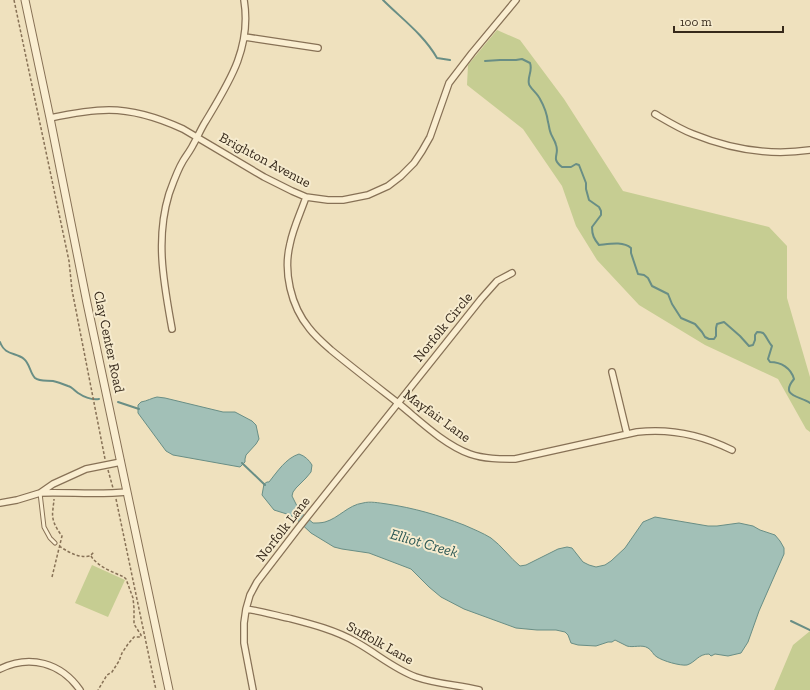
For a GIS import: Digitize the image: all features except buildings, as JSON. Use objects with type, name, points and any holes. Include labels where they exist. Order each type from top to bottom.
[{"type":"street","name":"Clay Center Road","points":[[25,0],[169,690]]},
{"type":"street","points":[[172,329],[161,247],[165,211],[169,195],[182,162],[233,74],[239,58],[245,37],[246,15],[244,0]]},
{"type":"street","name":"Brighton Avenue","points":[[50,118],[108,110],[143,114],[169,123],[264,176],[306,197],[328,200],[357,198],[388,186],[414,163],[430,137],[450,83],[472,53],[516,0]]},
{"type":"street","points":[[245,37],[318,48]]},
{"type":"street","points":[[655,114],[692,134],[728,146],[769,152],[810,150]]},
{"type":"street","name":"Mayfair Lane","points":[[306,197],[290,243],[287,269],[292,295],[299,314],[308,328],[321,342],[457,448],[470,454],[485,458],[515,459],[627,434],[647,431],[668,431],[694,435],[717,442],[732,450]]},
{"type":"street","name":"Norfolk Circle","points":[[398,403],[494,284],[512,273]]},
{"type":"street","points":[[612,372],[627,434]]},
{"type":"street","name":"Norfolk Lane","points":[[253,690],[244,643],[244,623],[250,595],[257,582],[300,526],[398,403]]},
{"type":"street","points":[[40,493],[53,484],[86,469],[121,462]]},
{"type":"street","points":[[0,503],[17,500],[40,493],[58,492],[100,494],[127,492]]},
{"type":"street","name":"Suffolk Lane","points":[[246,609],[328,629],[356,642],[385,661],[416,677],[479,690]]},
{"type":"street","points":[[0,669],[19,662],[52,666],[70,678],[80,690]]},
{"type":"lane","points":[[40,493],[44,527],[50,538],[55,543]]},
{"type":"path","points":[[14,0],[69,261],[72,290],[107,464],[115,493],[156,690]]},
{"type":"path","points":[[55,543],[74,555],[82,557],[91,556],[94,552]]},
{"type":"path","points":[[91,556],[105,568],[126,579],[134,604],[134,624],[141,635],[141,637],[134,638],[128,644],[112,672],[108,675],[98,690]]},
{"type":"green space","points":[[497,30],[520,40],[564,99],[623,191],[769,227],[787,246],[787,298],[810,377],[810,432],[806,429],[778,379],[705,345],[639,305],[597,260],[576,226],[562,186],[523,129],[467,85],[468,65]]},
{"type":"green space","points":[[92,565],[125,580],[108,617],[75,603]]},
{"type":"green space","points":[[810,631],[810,690],[774,690],[793,645]]},
{"type":"water","points":[[157,397],[223,412],[235,412],[252,421],[256,425],[259,439],[246,455],[245,462],[240,467],[173,455],[166,451],[138,413],[138,405],[141,402]]},
{"type":"water","points":[[299,454],[311,463],[311,472],[296,488],[292,496],[300,512],[313,523],[330,520],[353,506],[366,502],[407,508],[445,518],[485,534],[495,541],[520,566],[526,565],[558,549],[567,547],[572,548],[583,562],[589,565],[596,567],[605,565],[625,548],[643,522],[655,517],[708,526],[739,523],[753,526],[775,535],[784,548],[784,554],[759,611],[748,642],[741,653],[728,656],[715,654],[711,656],[709,654],[705,654],[690,664],[680,665],[660,659],[646,647],[627,646],[615,640],[596,646],[578,645],[571,643],[565,632],[556,630],[516,628],[464,609],[441,597],[411,569],[369,553],[334,547],[311,533],[295,518],[274,510],[262,495],[264,484],[269,482],[286,462]]},
{"type":"waterway","points":[[383,0],[426,42],[437,58],[450,60]]},
{"type":"waterway","points":[[485,61],[522,59],[530,63],[531,69],[529,84],[543,104],[557,148],[556,159],[558,164],[562,167],[571,167],[576,164],[579,165],[586,183],[589,200],[599,207],[601,211],[601,215],[592,227],[592,232],[599,245],[624,244],[631,248],[631,253],[638,274],[644,275],[648,278],[652,286],[668,294],[672,304],[681,318],[695,324],[705,337],[714,339],[716,336],[717,324],[724,322],[749,346],[753,345],[757,332],[763,333],[772,346],[768,359],[770,362],[782,364],[793,375],[794,379],[790,385],[790,393],[810,403]]},
{"type":"waterway","name":"Elliot Creek","points":[[0,342],[5,350],[21,357],[28,363],[35,378],[59,382],[71,387],[85,397],[99,399]]},
{"type":"waterway","name":"Elliot Creek","points":[[118,402],[139,409]]},
{"type":"waterway","name":"Elliot Creek","points":[[242,463],[265,485]]},
{"type":"waterway","points":[[791,621],[810,630]]}]
